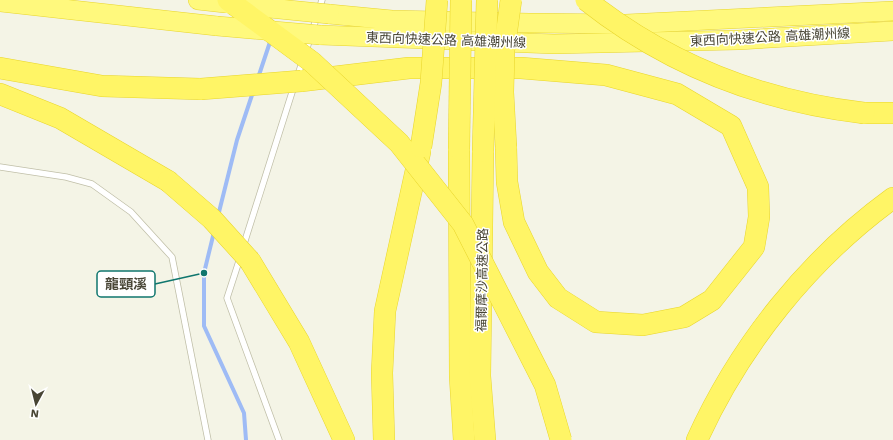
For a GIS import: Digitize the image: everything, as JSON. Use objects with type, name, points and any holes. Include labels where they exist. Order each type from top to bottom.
[{"type":"highway","name":"東西向快速公路 高雄潮州線","points":[[198,0],[325,7],[392,20],[529,24],[626,24],[893,11]]},
{"type":"highway","points":[[384,440],[382,373],[385,311],[421,147],[431,83],[437,0]]},
{"type":"highway","name":"福爾摩沙高速公路","points":[[462,0],[459,149],[460,376],[464,440]]},
{"type":"highway","name":"福爾摩沙高速公路","points":[[485,440],[480,376],[483,150],[487,0]]},
{"type":"highway","points":[[0,68],[102,86],[201,89],[301,81],[409,68],[521,68],[606,75],[677,94],[731,126],[758,187],[759,217],[754,247],[712,300],[684,317],[643,325],[596,322],[558,298],[538,272],[514,222],[507,182],[503,92],[504,50],[511,0]]},
{"type":"highway","points":[[586,0],[629,32],[656,48],[712,76],[802,103],[864,113],[893,113]]},
{"type":"highway","name":"東西向快速公路 高雄潮州線","points":[[0,2],[217,26],[320,35],[554,44],[738,40],[893,31]]},
{"type":"highway","points":[[226,2],[312,62],[399,143],[463,224],[545,385],[561,440]]},
{"type":"highway","points":[[0,94],[60,118],[168,181],[212,220],[250,261],[299,342],[344,440]]},
{"type":"highway","points":[[697,440],[720,394],[739,362],[783,302],[832,250],[893,198]]},
{"type":"lane","points":[[280,440],[227,298],[325,7]]},
{"type":"lane","points":[[0,167],[66,176],[92,184],[131,212],[172,257],[208,440]]},
{"type":"waterway","points":[[258,78],[271,39]]},
{"type":"waterway","points":[[218,216],[237,140],[253,92]]},
{"type":"waterway","points":[[214,232],[204,273],[204,326],[244,413],[246,440]]},
{"type":"place","name":"龍頸溪","points":[[204,273]]}]
